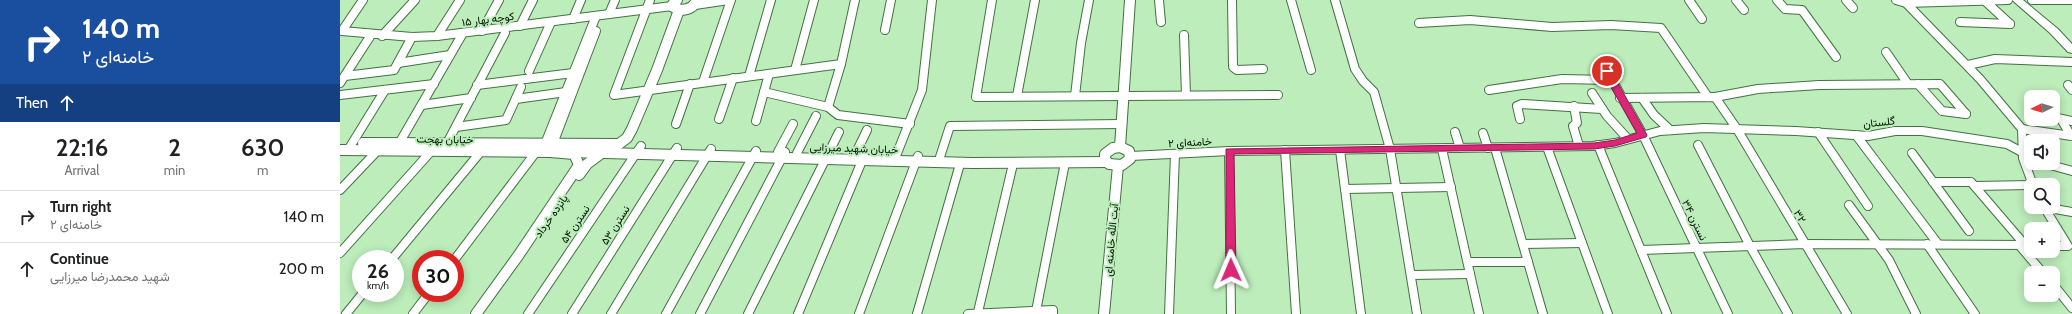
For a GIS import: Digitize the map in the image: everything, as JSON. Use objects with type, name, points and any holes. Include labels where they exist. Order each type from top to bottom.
[{"type":"main road","points":[[2017,0],[2054,31],[2072,50]]},
{"type":"street","name":"کوچه بهار ۱۵","points":[[363,0],[341,31],[412,38],[482,31],[678,6]]},
{"type":"street","points":[[382,36],[415,0]]},
{"type":"street","points":[[437,36],[460,0]]},
{"type":"street","points":[[482,31],[499,0]]},
{"type":"street","points":[[520,26],[533,0]]},
{"type":"street","points":[[573,19],[580,0]]},
{"type":"street","points":[[545,148],[574,73],[602,15],[615,0]]},
{"type":"street","points":[[650,0],[614,95],[841,64]]},
{"type":"street","points":[[624,146],[634,135],[651,90],[678,6],[730,0],[703,82]]},
{"type":"street","points":[[749,76],[771,0]]},
{"type":"street","points":[[795,70],[814,0]]},
{"type":"street","points":[[828,107],[841,64],[855,0]]},
{"type":"street","points":[[884,30],[891,0]]},
{"type":"street","points":[[895,158],[910,124],[922,90],[932,0]]},
{"type":"street","points":[[992,0],[976,97],[1278,95]]},
{"type":"street","points":[[1017,96],[1035,0]]},
{"type":"street","points":[[1075,96],[1081,43],[1089,0]]},
{"type":"street","points":[[1120,147],[1130,0]]},
{"type":"street","points":[[1159,0],[1161,22]]},
{"type":"street","points":[[1232,0],[1233,67],[1237,70],[1262,69]]},
{"type":"street","points":[[1291,0],[1311,70]]},
{"type":"street","points":[[1335,0],[1355,69],[1363,81],[1374,92],[1390,149],[1417,314]]},
{"type":"street","points":[[1689,0],[1702,19]]},
{"type":"street","points":[[1736,0],[1744,10]]},
{"type":"street","points":[[1777,0],[1785,9],[1802,10],[1836,57]]},
{"type":"street","points":[[1846,0],[1853,8]]},
{"type":"street","points":[[1896,0],[1906,3],[2008,0]]},
{"type":"street","points":[[1960,22],[2010,24],[1984,0]]},
{"type":"street","points":[[2032,0],[2072,0]]},
{"type":"street","points":[[1906,3],[1968,65],[2001,101],[2022,128],[2021,152],[2029,178]]},
{"type":"street","points":[[462,250],[545,148],[602,15]]},
{"type":"street","name":"۳۲","points":[[1419,23],[1470,20],[1552,27],[1611,25],[1660,28],[1736,129],[1847,314]]},
{"type":"street","points":[[529,71],[551,22]]},
{"type":"street","points":[[397,147],[463,33]]},
{"type":"street","points":[[340,254],[440,147],[456,127],[505,33]]},
{"type":"street","points":[[340,83],[371,35]]},
{"type":"street","points":[[1184,35],[1186,95]]},
{"type":"street","points":[[345,76],[394,70],[412,38]]},
{"type":"street","points":[[1886,52],[1908,84]]},
{"type":"street","points":[[398,63],[450,55]]},
{"type":"street","points":[[1968,65],[1995,59],[2072,62]]},
{"type":"street","name":"نسترن ۳۴","points":[[1602,62],[1620,98],[1642,135],[1728,314]]},
{"type":"street","points":[[479,82],[574,73]]},
{"type":"street","points":[[756,121],[770,74]]},
{"type":"street","points":[[719,119],[734,78]]},
{"type":"street","points":[[1489,90],[1562,79],[1611,80]]},
{"type":"street","points":[[340,95],[434,84]]},
{"type":"street","points":[[676,124],[690,84]]},
{"type":"street","points":[[1620,98],[1712,97],[1758,89],[1851,84],[1918,84],[1940,84],[1966,114],[1942,111],[1918,84]]},
{"type":"street","points":[[456,127],[506,120],[521,87]]},
{"type":"street","points":[[345,146],[385,90]]},
{"type":"street","points":[[545,148],[603,149],[619,144],[627,138],[651,90]]},
{"type":"street","points":[[516,99],[566,92]]},
{"type":"street","points":[[764,92],[828,107],[838,115],[846,117],[910,124]]},
{"type":"street","points":[[1592,92],[1602,109],[1628,139]]},
{"type":"street","points":[[422,105],[471,98]]},
{"type":"street","points":[[1642,98],[1654,115],[1670,130]]},
{"type":"street","points":[[1520,119],[1517,106],[1518,104],[1574,106],[1602,109]]},
{"type":"street","points":[[1574,106],[1577,124],[1573,126],[1579,146]]},
{"type":"street","points":[[797,153],[816,116]]},
{"type":"street","points":[[2060,119],[2072,121]]},
{"type":"street","points":[[2060,122],[2072,136]]},
{"type":"street","points":[[700,314],[782,154],[793,124]]},
{"type":"street","points":[[940,157],[950,126],[1121,124]]},
{"type":"street","points":[[2022,128],[2072,136]]},
{"type":"street","name":"گلستان","points":[[1598,145],[1670,130],[1736,129],[1818,132],[1868,136],[1895,130],[1929,131],[2007,144],[2024,154]]},
{"type":"street","points":[[798,314],[860,157],[867,130]]},
{"type":"street","points":[[748,314],[839,132]]},
{"type":"street","points":[[1455,132],[1460,148]]},
{"type":"street","points":[[1818,132],[1868,206]]},
{"type":"street","points":[[1482,133],[1491,148],[1523,244],[1543,314]]},
{"type":"street","points":[[1856,135],[1938,244]]},
{"type":"street","points":[[1598,145],[1667,314]]},
{"type":"street","name":"خامنه‌ای ۲","points":[[1131,156],[1229,151],[1491,148],[1598,145]]},
{"type":"street","points":[[1698,145],[1750,246],[1788,314]]},
{"type":"street","name":"خیابان بهجت","points":[[345,146],[545,148]]},
{"type":"street","points":[[340,190],[382,146]]},
{"type":"street","name":"پانزده خرداد","points":[[476,314],[518,256],[582,161],[603,149],[624,146]]},
{"type":"street","name":"خیابان شهید میرزایی","points":[[624,146],[638,150]]},
{"type":"street","points":[[399,250],[485,147]]},
{"type":"street","points":[[1120,147],[1127,149],[1131,156],[1129,162],[1118,166],[1106,159],[1110,149],[1120,147]]},
{"type":"street","points":[[1546,147],[1608,314]]},
{"type":"street","points":[[545,148],[574,154],[582,161]]},
{"type":"street","points":[[567,152],[584,148]]},
{"type":"street","points":[[582,161],[584,148]]},
{"type":"street","points":[[1442,148],[1479,314]]},
{"type":"street","name":"خیابان شهید میرزایی","points":[[603,149],[675,150],[895,158],[960,164],[1065,163],[1106,159]]},
{"type":"street","name":"نسترن ۵۴","points":[[528,314],[638,150]]},
{"type":"street","name":"نسترن ۵۳","points":[[572,314],[675,150]]},
{"type":"street","points":[[1285,150],[1296,314]]},
{"type":"street","points":[[1340,150],[1361,314]]},
{"type":"street","points":[[1229,151],[1231,314]]},
{"type":"street","points":[[611,314],[709,152]]},
{"type":"street","name":"خیابان شهید میرزایی","points":[[782,154],[797,153],[826,156]]},
{"type":"street","points":[[1912,153],[1969,231]]},
{"type":"street","points":[[666,314],[754,154]]},
{"type":"street","points":[[1168,314],[1174,154]]},
{"type":"street","name":"خیابان شهید میرزایی","points":[[917,159],[940,157],[1015,160],[1106,159]]},
{"type":"street","points":[[859,314],[917,159]]},
{"type":"street","name":"پانزده خرداد","points":[[481,314],[582,161]]},
{"type":"street","points":[[1036,311],[1065,163]]},
{"type":"street","points":[[917,314],[960,164]]},
{"type":"street","points":[[978,312],[1013,164]]},
{"type":"street","name":"آیت الله خامنه ای","points":[[1104,314],[1118,166]]},
{"type":"street","points":[[2060,168],[2072,171]]},
{"type":"street","points":[[1933,182],[1971,182],[2024,244]]},
{"type":"street","points":[[1975,186],[2024,185]]},
{"type":"street","points":[[1345,189],[1451,187]]},
{"type":"street","points":[[1849,205],[1889,260],[1916,314]]},
{"type":"street","points":[[2060,210],[2072,212]]},
{"type":"street","points":[[2060,233],[2068,246],[2060,246]]},
{"type":"street","points":[[1523,244],[1582,243]]},
{"type":"street","points":[[1641,250],[1804,244],[2024,245]]},
{"type":"street","points":[[1927,244],[1975,314]]},
{"type":"street","points":[[1468,262],[1528,262]]},
{"type":"street","points":[[1411,275],[1470,274]]},
{"type":"street","points":[[2060,293],[2072,308]]},
{"type":"street","points":[[346,314],[356,302]]},
{"type":"street","points":[[413,314],[422,302]]},
{"type":"street","points":[[968,313],[1053,312]]},
{"type":"route","points":[[1231,270],[1229,151],[1594,146],[1615,143],[1642,135],[1607,71]]}]
